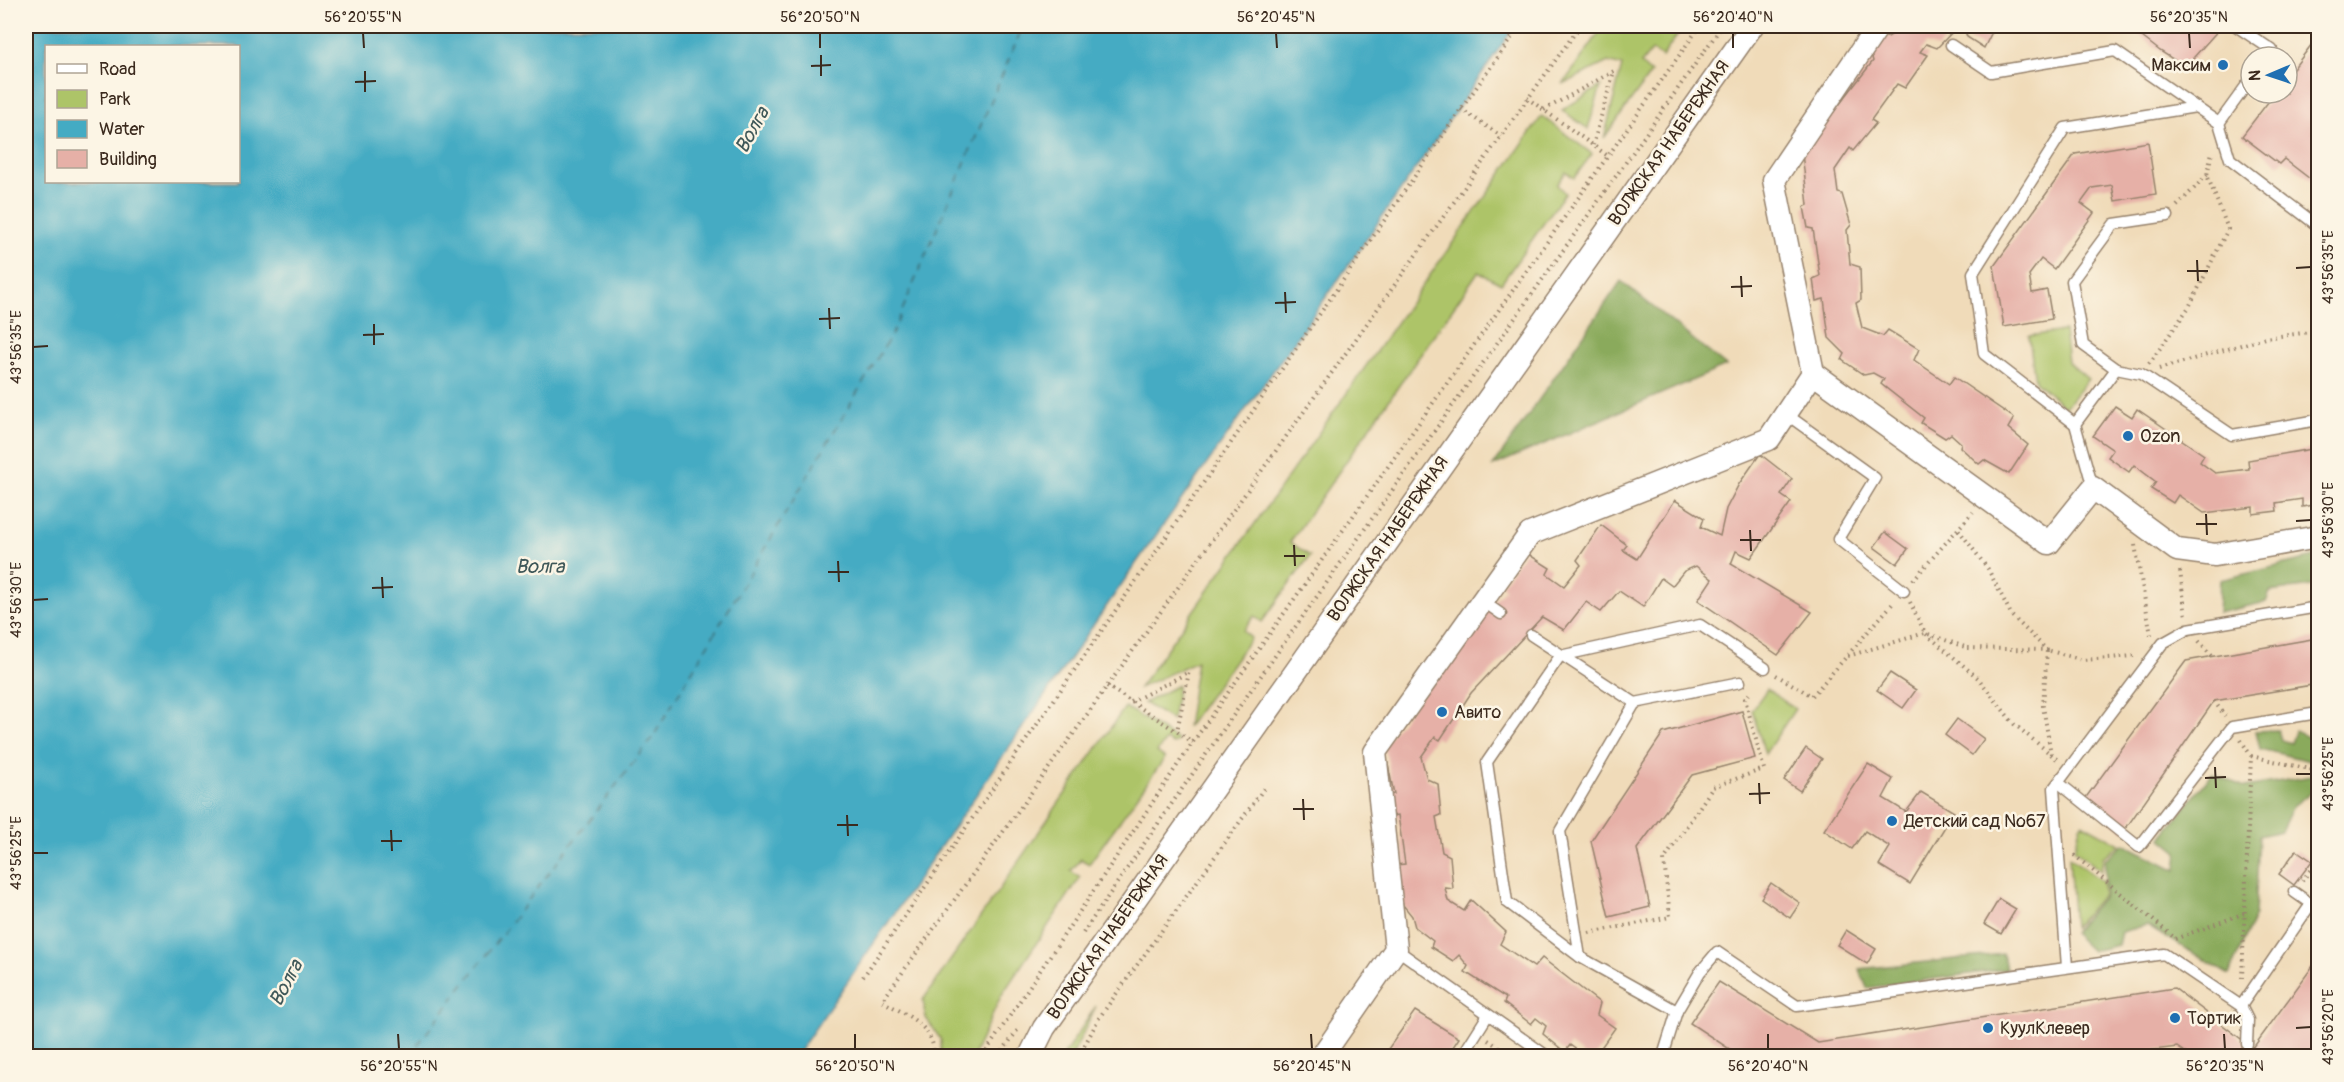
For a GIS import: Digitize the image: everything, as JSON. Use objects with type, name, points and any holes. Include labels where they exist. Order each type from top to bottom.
[{"type":"street","name":"ВОЛЖСКАЯ НАБЕРЕЖНАЯ","points":[[1030,1056],[1044,1028],[1147,881],[1752,26]]},
{"type":"street","points":[[1878,26],[1774,180],[1813,373],[1987,496],[2049,543],[2093,488],[2177,550],[2215,555],[2319,537]]},
{"type":"street","points":[[1322,1056],[1396,950],[1375,752],[1481,600],[1530,534],[1769,440],[1813,373]]},
{"type":"lane","points":[[2236,26],[2264,45]]},
{"type":"lane","points":[[1951,45],[1991,72],[2115,51],[2219,123],[2230,159],[2319,226]]},
{"type":"lane","points":[[2219,123],[2239,96]]},
{"type":"lane","points":[[2093,488],[2074,424],[1984,354],[1973,273],[2065,128],[2196,107]]},
{"type":"lane","points":[[2168,216],[2114,224],[2072,281],[2083,345],[2116,369],[2141,374],[2232,435],[2319,420]]},
{"type":"lane","points":[[2074,424],[2116,369]]},
{"type":"lane","points":[[1786,414],[1875,478],[1838,539],[1904,591]]},
{"type":"lane","points":[[1481,600],[1501,614]]},
{"type":"lane","points":[[2067,968],[2054,788],[2163,643],[2188,629],[2319,607]]},
{"type":"lane","points":[[1677,1011],[1580,957],[1507,902],[1487,762],[1560,656],[1700,625],[1765,668]]},
{"type":"lane","points":[[1531,635],[1635,703],[1740,682]]},
{"type":"lane","points":[[1580,957],[1560,831],[1635,703]]},
{"type":"lane","points":[[2058,783],[2139,846],[2232,727],[2319,712]]},
{"type":"lane","points":[[2241,1006],[2311,904],[2294,892]]},
{"type":"lane","points":[[1396,950],[1547,1056]]},
{"type":"lane","points":[[1663,1056],[1677,1011],[1700,972],[1717,952],[1797,1006],[2164,954],[2241,1006],[2248,1020],[2247,1044]]},
{"type":"lane","points":[[1462,1056],[1488,1014]]},
{"type":"path","points":[[863,977],[1520,26]]},
{"type":"path","points":[[934,1056],[934,1048],[921,1023],[882,1001],[1580,26]]},
{"type":"path","points":[[982,1056],[1193,742],[1700,26]]},
{"type":"path","points":[[1079,938],[1206,751],[1529,301],[1722,26]]},
{"type":"path","points":[[1544,110],[1614,71],[1593,145]]},
{"type":"path","points":[[1527,98],[1608,156]]},
{"type":"path","points":[[1461,109],[1501,136]]},
{"type":"path","points":[[2168,216],[2207,175],[2219,123]]},
{"type":"path","points":[[2141,374],[2189,307],[2228,229],[2207,175]]},
{"type":"path","points":[[2141,374],[2265,338],[2319,330]]},
{"type":"path","points":[[1576,936],[1670,917],[1664,860],[1713,787],[1764,769],[1745,699],[1765,668],[1812,696],[1987,496]]},
{"type":"path","points":[[1847,656],[1925,633],[1968,648],[2047,650],[2084,660],[2155,655],[2130,515]]},
{"type":"path","points":[[1958,529],[1988,569],[2012,616],[2047,650],[2043,706],[2051,754]]},
{"type":"path","points":[[2177,550],[2188,629],[2212,656]]},
{"type":"path","points":[[1904,591],[1925,633],[1978,678],[2014,724],[2069,769]]},
{"type":"path","points":[[1131,702],[1189,672],[1177,731]]},
{"type":"path","points":[[1107,686],[1193,742]]},
{"type":"path","points":[[2214,701],[2251,756],[2241,1006]]},
{"type":"path","points":[[2251,756],[2319,771]]},
{"type":"path","points":[[1079,1056],[1099,1018],[1265,786]]},
{"type":"path","points":[[2057,841],[2176,939]]},
{"type":"path","points":[[2294,892],[2319,860]]},
{"type":"path","points":[[2164,954],[2176,939],[2245,913]]},
{"type":"path","points":[[999,1056],[1019,1027]]},
{"type":"path","points":[[1477,1032],[1512,1056]]},
{"type":"green space","points":[[1604,26],[1684,26],[1662,57],[1652,50],[1641,64],[1651,73],[1604,138],[1622,66],[1608,62],[1563,84]]},
{"type":"green space","points":[[1601,86],[1588,129],[1562,110]]},
{"type":"green space","points":[[1542,116],[1592,154],[1574,178],[1566,172],[1557,185],[1565,193],[1501,284],[1478,272],[1290,542],[1310,556],[1262,622],[1254,616],[1243,631],[1251,638],[1187,727],[1197,661],[1139,688]]},
{"type":"green space","points":[[1621,281],[1726,366],[1493,466]]},
{"type":"green space","points":[[2064,331],[2068,362],[2088,379],[2065,407],[2035,381],[2029,336]]},
{"type":"green space","points":[[2318,556],[2318,585],[2270,592],[2266,602],[2218,613],[2220,580]]},
{"type":"green space","points":[[1178,685],[1172,720],[1144,703]]},
{"type":"green space","points":[[1767,689],[1795,709],[1765,754],[1752,710]]},
{"type":"green space","points":[[1125,707],[1178,740],[1173,744],[1166,740],[1157,752],[1165,758],[1089,864],[1081,859],[1071,871],[1080,878],[1001,996],[973,1056],[941,1056],[941,1040],[926,1018],[923,1000]]},
{"type":"green space","points":[[2278,730],[2281,740],[2291,743],[2295,731],[2308,737],[2318,738],[2318,763],[2260,749],[2256,731]]},
{"type":"green space","points":[[2212,774],[2245,787],[2312,776],[2318,780],[2318,787],[2293,806],[2281,831],[2259,836],[2255,915],[2229,975],[2147,925],[2121,932],[2118,945],[2092,951],[2073,933],[2105,894],[2105,859],[2124,844],[2176,870],[2178,852],[2161,838]]},
{"type":"green space","points":[[2082,823],[2120,844],[2103,857],[2101,871],[2074,849]]},
{"type":"green space","points":[[2069,857],[2103,882],[2103,894],[2074,928]]},
{"type":"green space","points":[[2003,954],[2006,969],[1867,988],[1859,969]]},
{"type":"green space","points":[[1096,1006],[1072,1056],[1063,1056]]},
{"type":"water","name":"Волга","points":[[26,26],[1515,26],[1336,283],[1137,562],[796,1056],[26,1056]]},
{"type":"building","points":[[1905,26],[1958,26],[1937,48],[1926,44],[1920,52],[1928,55],[1905,88],[1897,84],[1871,120],[1876,123],[1853,151],[1850,148],[1835,170],[1838,193],[1842,194],[1851,225],[1847,230],[1850,264],[1860,267],[1861,300],[1856,303],[1862,328],[1883,336],[1888,330],[1919,349],[1914,360],[1949,384],[1954,377],[2014,418],[2008,428],[2028,445],[2009,474],[1984,460],[1979,464],[1960,447],[1961,443],[1951,434],[1945,438],[1921,423],[1924,418],[1881,384],[1884,379],[1873,373],[1864,375],[1842,360],[1845,354],[1829,338],[1824,299],[1816,301],[1813,279],[1820,276],[1813,229],[1808,228],[1804,207],[1808,205],[1802,153],[1873,61],[1871,54],[1881,36],[1888,37]]},
{"type":"building","points":[[1960,26],[2000,26],[1991,34],[1984,48],[1967,37],[1964,28]]},
{"type":"building","points":[[2128,26],[2219,26],[2221,27],[2185,67]]},
{"type":"building","points":[[2315,40],[2318,43],[2318,185],[2284,159],[2279,164],[2242,136],[2266,105],[2299,105],[2299,61]]},
{"type":"building","points":[[2148,142],[2156,194],[2115,201],[2112,185],[2092,188],[2081,203],[2094,213],[2054,269],[2041,259],[2029,275],[2032,293],[2047,290],[2052,319],[2004,327],[1994,266],[2075,154]]},
{"type":"building","points":[[2115,406],[2132,417],[2137,409],[2204,455],[2200,462],[2215,473],[2249,469],[2248,460],[2318,448],[2318,504],[2302,507],[2302,499],[2276,503],[2277,511],[2253,514],[2253,507],[2204,513],[2178,495],[2173,503],[2151,489],[2156,482],[2134,465],[2129,472],[2108,457],[2113,450],[2093,436]]},
{"type":"building","points":[[1760,454],[1792,479],[1781,495],[1791,502],[1751,558],[1736,551],[1731,564],[1812,612],[1778,655],[1698,600],[1712,579],[1696,566],[1684,571],[1672,586],[1661,578],[1643,607],[1619,591],[1601,612],[1586,602],[1564,630],[1542,617],[1471,693],[1440,740],[1435,737],[1421,757],[1427,779],[1438,784],[1441,815],[1436,817],[1442,852],[1450,856],[1453,889],[1445,888],[1448,901],[1464,911],[1471,900],[1506,932],[1500,944],[1534,967],[1542,958],[1600,1003],[1597,1015],[1615,1028],[1595,1056],[1585,1056],[1570,1045],[1565,1052],[1543,1034],[1546,1026],[1536,1018],[1531,1024],[1504,1003],[1506,998],[1465,972],[1468,966],[1459,955],[1453,961],[1431,947],[1433,941],[1415,927],[1412,916],[1403,905],[1395,865],[1405,864],[1398,815],[1390,816],[1386,796],[1394,794],[1384,745],[1473,624],[1505,589],[1502,585],[1525,552],[1550,568],[1547,574],[1564,586],[1581,565],[1577,560],[1601,525],[1627,545],[1623,550],[1637,559],[1675,500],[1704,518],[1701,527],[1720,536],[1726,509],[1739,484]]},
{"type":"building","points":[[1885,532],[1908,549],[1897,564],[1874,547]]},
{"type":"building","points":[[2318,638],[2318,684],[2214,701],[2124,831],[2084,800],[2186,661]]},
{"type":"building","points":[[1890,673],[1916,690],[1903,708],[1877,690]]},
{"type":"building","points":[[1742,711],[1755,758],[1692,775],[1637,849],[1650,907],[1609,917],[1591,841],[1663,733]]},
{"type":"building","points":[[1957,719],[1984,739],[1972,755],[1945,735]]},
{"type":"building","points":[[1806,748],[1822,759],[1800,791],[1784,780]]},
{"type":"building","points":[[1868,764],[1893,779],[1883,798],[1906,812],[1921,792],[1954,812],[1910,884],[1879,865],[1890,847],[1865,831],[1852,849],[1824,830]]},
{"type":"building","points":[[2296,850],[2312,861],[2294,885],[2279,874]]},
{"type":"building","points":[[1771,883],[1800,903],[1790,918],[1761,898]]},
{"type":"building","points":[[1999,899],[2016,909],[2001,934],[1984,924]]},
{"type":"building","points":[[1846,930],[1876,949],[1867,964],[1837,945]]},
{"type":"building","points":[[2318,959],[2318,1042],[2310,1053],[2315,1056],[2190,1056],[2177,1047],[2108,1056],[1740,1056],[1690,1023],[1719,982],[1818,1043],[2174,988],[2253,1048]]},
{"type":"building","points":[[1415,1011],[1459,1038],[1447,1056],[1383,1056]]},
{"type":"ferry route","points":[[409,1056],[653,737],[893,332],[1023,26]]},
{"type":"place","name":"Максим","points":[[2223,65]]},
{"type":"place","name":"Ozon","points":[[2128,436]]},
{"type":"place","name":"Авито","points":[[1442,712]]},
{"type":"place","name":"Детский сад №67","points":[[1892,821]]},
{"type":"place","name":"Тортик","points":[[2175,1018]]},
{"type":"place","name":"КуулКлевер","points":[[1988,1028]]}]
